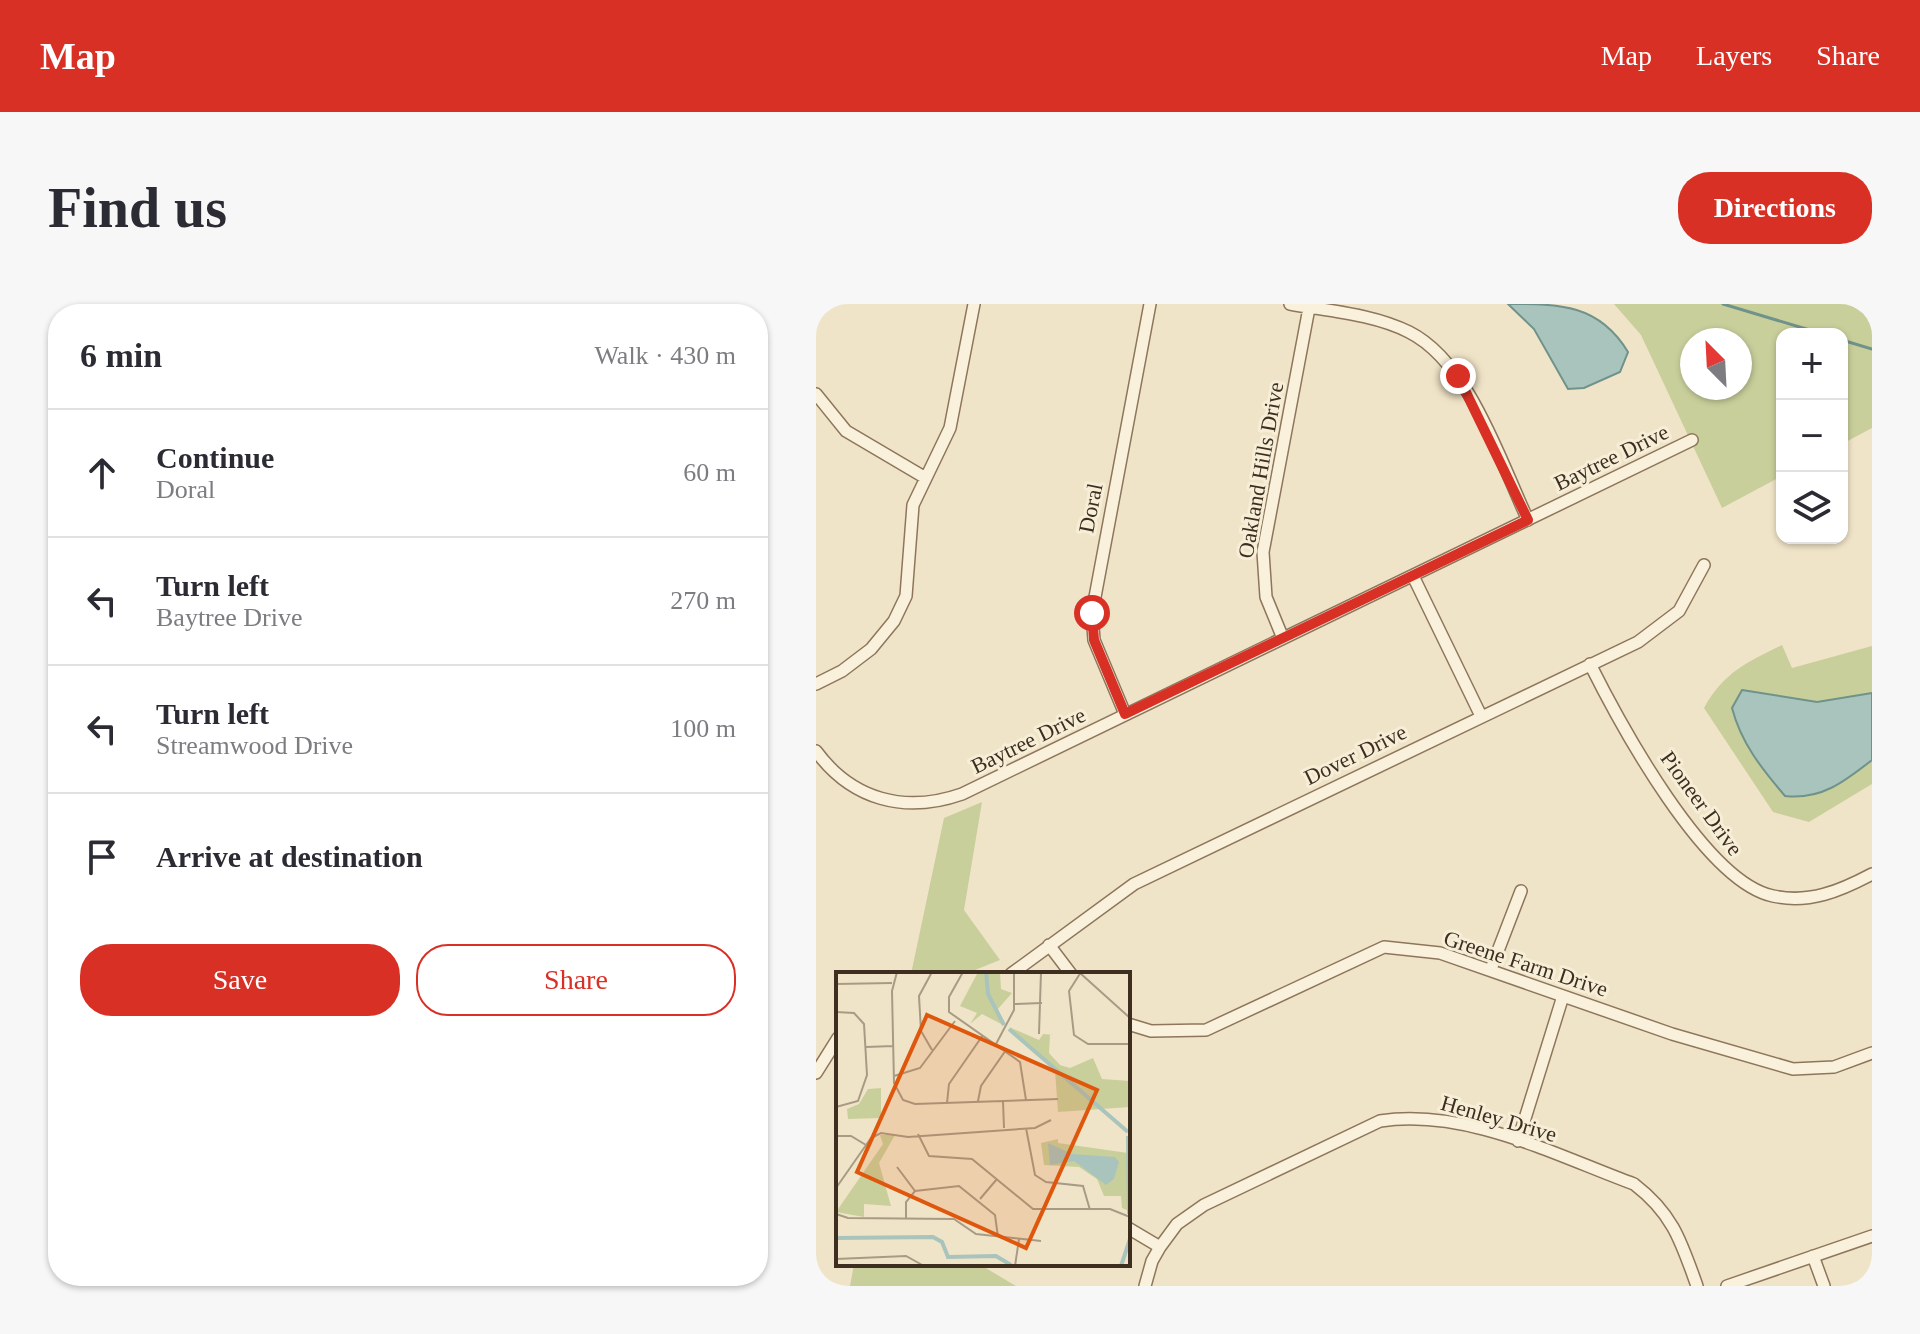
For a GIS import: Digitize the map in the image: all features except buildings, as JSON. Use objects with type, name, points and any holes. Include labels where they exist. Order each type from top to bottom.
[{"type":"street","points":[[816,684],[857,661],[894,621],[906,596],[910,518],[924,477],[950,428],[974,304]]},
{"type":"street","name":"Doral","points":[[1125,714],[1094,640],[1092,613],[1150,304]]},
{"type":"street","points":[[1290,304],[1379,320],[1411,332],[1439,354],[1458,376],[1528,520]]},
{"type":"street","name":"Oakland Hills Drive","points":[[1282,636],[1266,597],[1263,552],[1309,308]]},
{"type":"street","points":[[816,394],[846,431],[924,477]]},
{"type":"street","name":"Baytree Drive","points":[[816,751],[842,781],[887,801],[925,804],[962,794],[1282,636],[1692,440]]},
{"type":"street","name":"Dover Drive","points":[[1014,972],[1134,884],[1663,626],[1691,594],[1704,565]]},
{"type":"street","points":[[1413,576],[1481,716]]},
{"type":"street","name":"Pioneer Drive","points":[[1590,664],[1649,766],[1692,831],[1727,872],[1770,896],[1793,899],[1821,897],[1872,874]]},
{"type":"street","points":[[1491,969],[1521,891]]},
{"type":"street","points":[[1049,945],[1069,972]]},
{"type":"street","name":"Greene Farm Drive","points":[[1130,1025],[1151,1031],[1206,1030],[1384,947],[1440,953],[1672,1034],[1793,1069],[1834,1067],[1872,1053]]},
{"type":"street","points":[[1518,1141],[1563,996]]},
{"type":"street","points":[[816,1073],[836,1041]]},
{"type":"street","name":"Henley Drive","points":[[1145,1286],[1152,1261],[1160,1247],[1177,1224],[1204,1205],[1380,1121],[1409,1116],[1443,1119],[1518,1141],[1634,1184],[1658,1203],[1675,1227],[1697,1286]]},
{"type":"street","points":[[1130,1229],[1160,1247]]},
{"type":"street","points":[[1727,1286],[1872,1236]]},
{"type":"street","points":[[1813,1256],[1824,1286]]},
{"type":"green space","points":[[1614,304],[1872,304],[1872,428],[1848,441],[1848,328],[1776,328],[1776,479],[1722,508],[1641,335]]},
{"type":"green space","points":[[1782,645],[1792,668],[1872,646],[1872,784],[1809,822],[1773,812],[1704,708],[1728,677]]},
{"type":"green space","points":[[982,802],[964,910],[1000,960],[970,972],[911,972],[944,818]]},
{"type":"green space","points":[[854,1266],[982,1266],[1016,1286],[850,1286]]},
{"type":"water","points":[[1508,304],[1561,307],[1591,316],[1617,336],[1628,352],[1620,372],[1584,388],[1568,389],[1534,329]]},
{"type":"water","points":[[1742,690],[1817,702],[1872,693],[1872,760],[1832,788],[1810,795],[1785,796],[1753,755],[1736,721],[1732,708]]},
{"type":"waterway","points":[[1723,304],[1803,328]]},
{"type":"waterway","points":[[1848,342],[1872,349]]},
{"type":"route","points":[[1092,613],[1094,640],[1100,659],[1125,714],[1528,520],[1458,376]]}]
